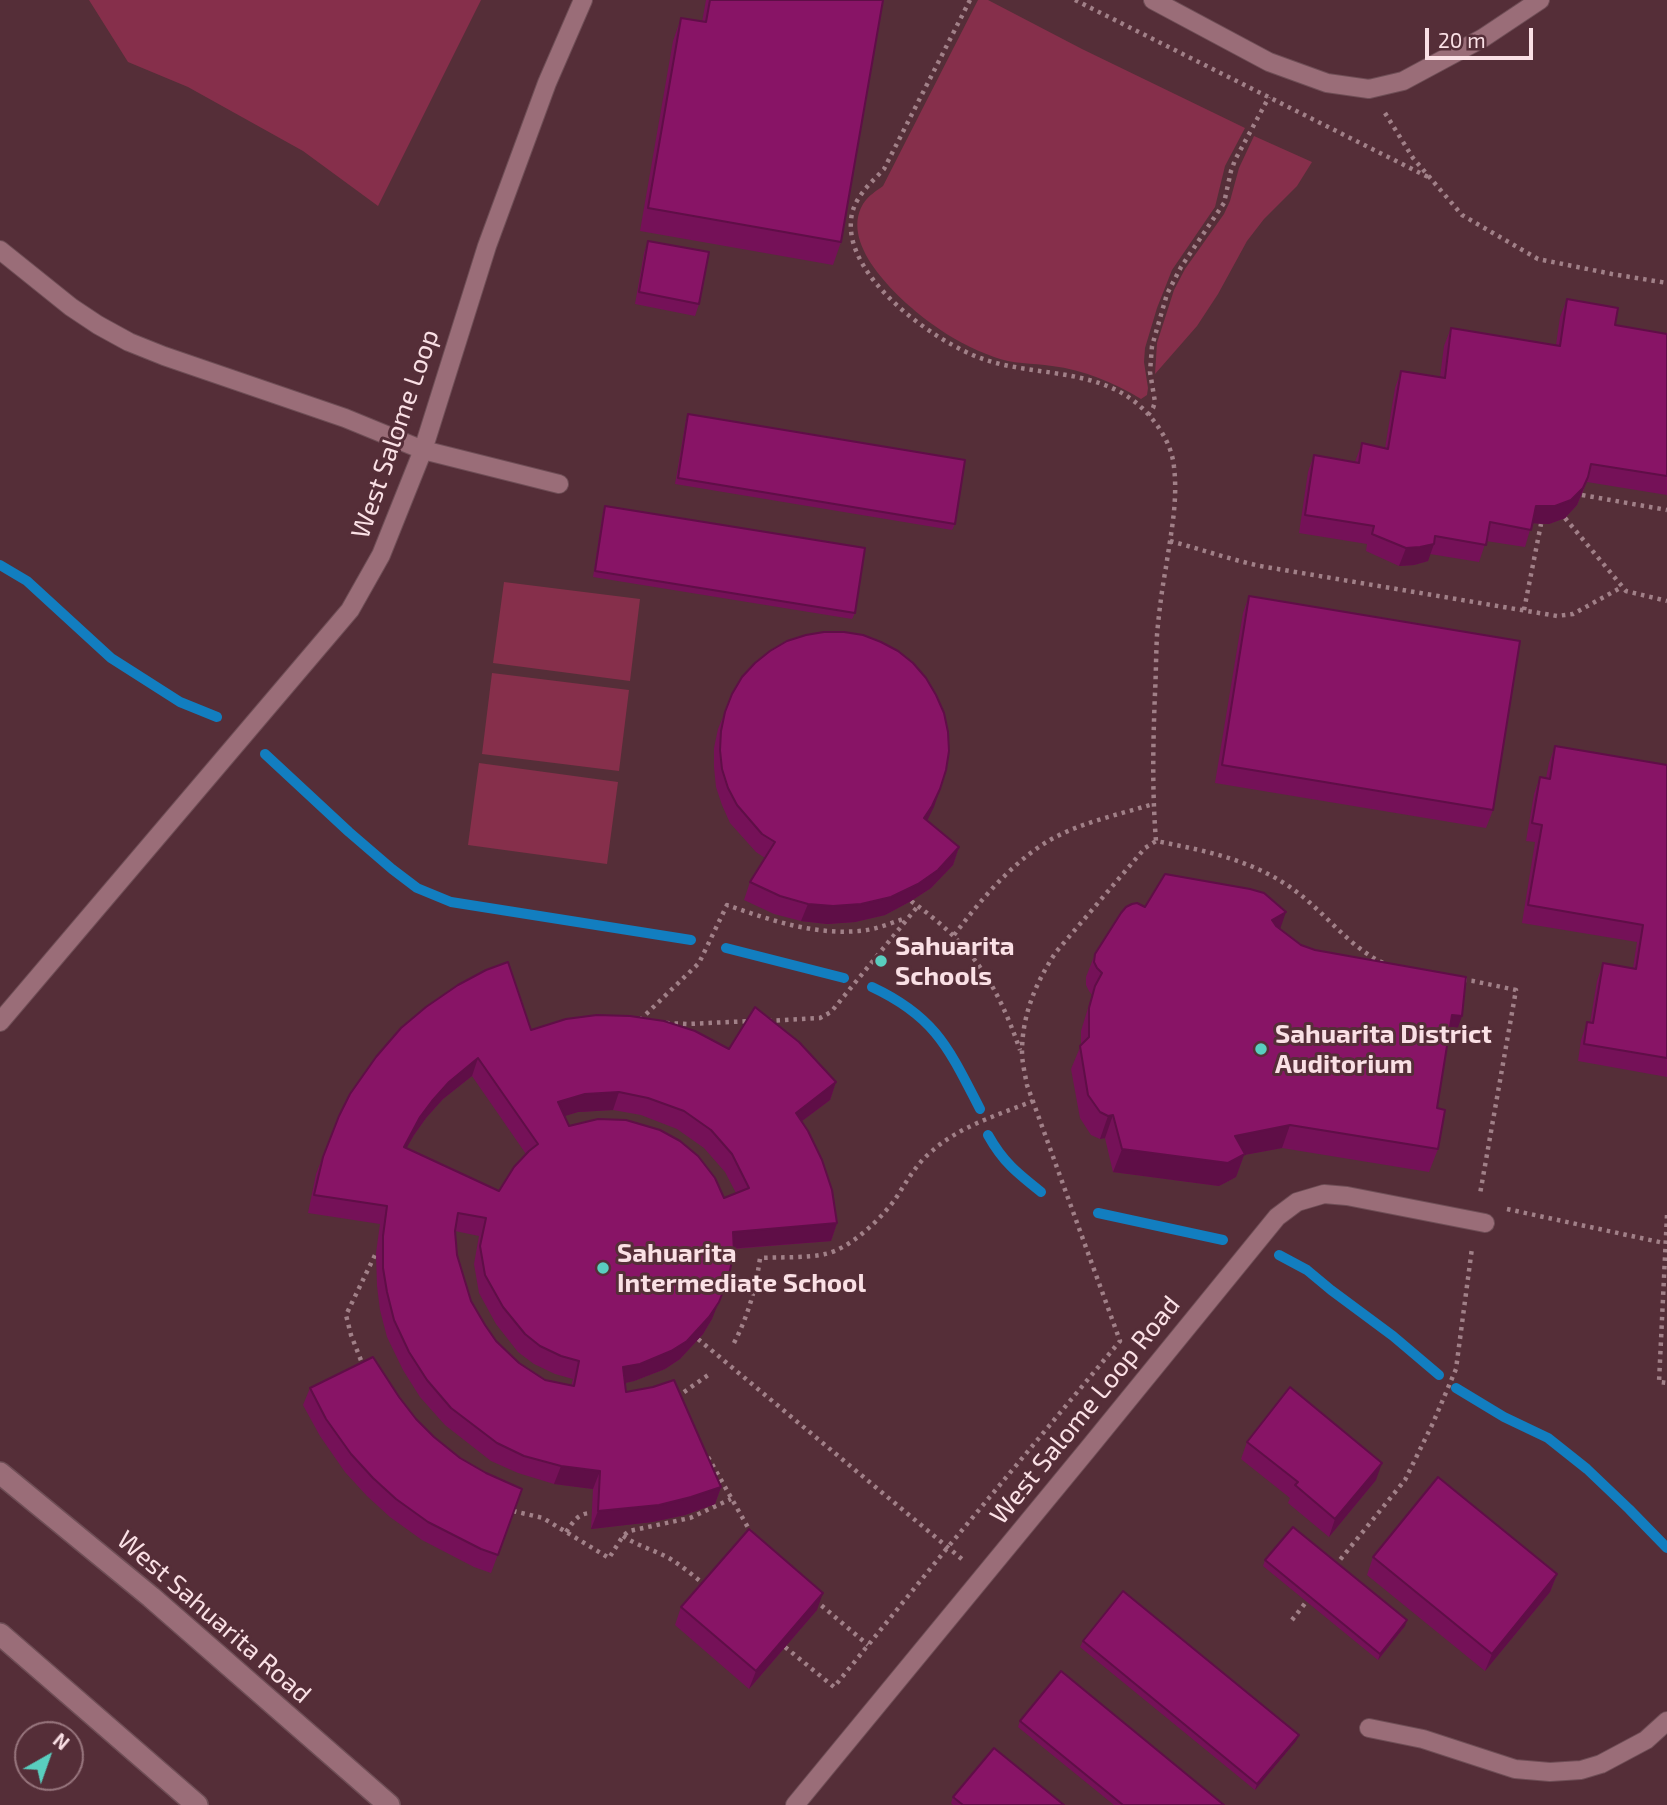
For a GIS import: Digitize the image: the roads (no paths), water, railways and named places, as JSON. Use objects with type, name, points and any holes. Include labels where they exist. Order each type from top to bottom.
[{"type":"main road","name":"West Sahuarita Road","points":[[0,1473],[161,1606],[389,1805]]},
{"type":"main road","points":[[0,1634],[197,1805]]},
{"type":"lane","name":"West Salome Loop","points":[[0,1023],[350,610],[381,555],[423,450],[487,246],[547,83],[583,0]]},
{"type":"lane","points":[[1153,0],[1269,62],[1327,83],[1369,89],[1403,81],[1483,38],[1540,0]]},
{"type":"lane","points":[[0,250],[71,307],[129,342],[345,418],[423,450],[559,484]]},
{"type":"lane","name":"West Salome Loop Road","points":[[795,1805],[1277,1216],[1297,1202],[1324,1194],[1480,1216]]},
{"type":"lane","points":[[1369,1728],[1423,1739],[1515,1769],[1550,1772],[1581,1770],[1601,1764],[1646,1740],[1667,1721]]},
{"type":"waterway","points":[[0,565],[27,581],[111,658],[180,702],[217,717]]},
{"type":"waterway","points":[[265,754],[349,832],[417,888],[451,902],[691,940]]},
{"type":"waterway","points":[[726,948],[844,978]]},
{"type":"waterway","points":[[872,987],[894,998],[926,1023],[949,1052],[980,1109]]},
{"type":"waterway","points":[[988,1135],[1011,1166],[1041,1192]]},
{"type":"waterway","points":[[1098,1213],[1223,1240]]},
{"type":"waterway","points":[[1279,1255],[1307,1270],[1439,1375]]},
{"type":"waterway","points":[[1456,1388],[1504,1417],[1548,1438],[1587,1469],[1667,1548]]},
{"type":"place","name":"Sahuarita Schools","points":[[881,961]]},
{"type":"place","name":"Sahuarita District Auditorium","points":[[1261,1049]]},
{"type":"place","name":"Sahuarita Intermediate School","points":[[603,1268]]}]
